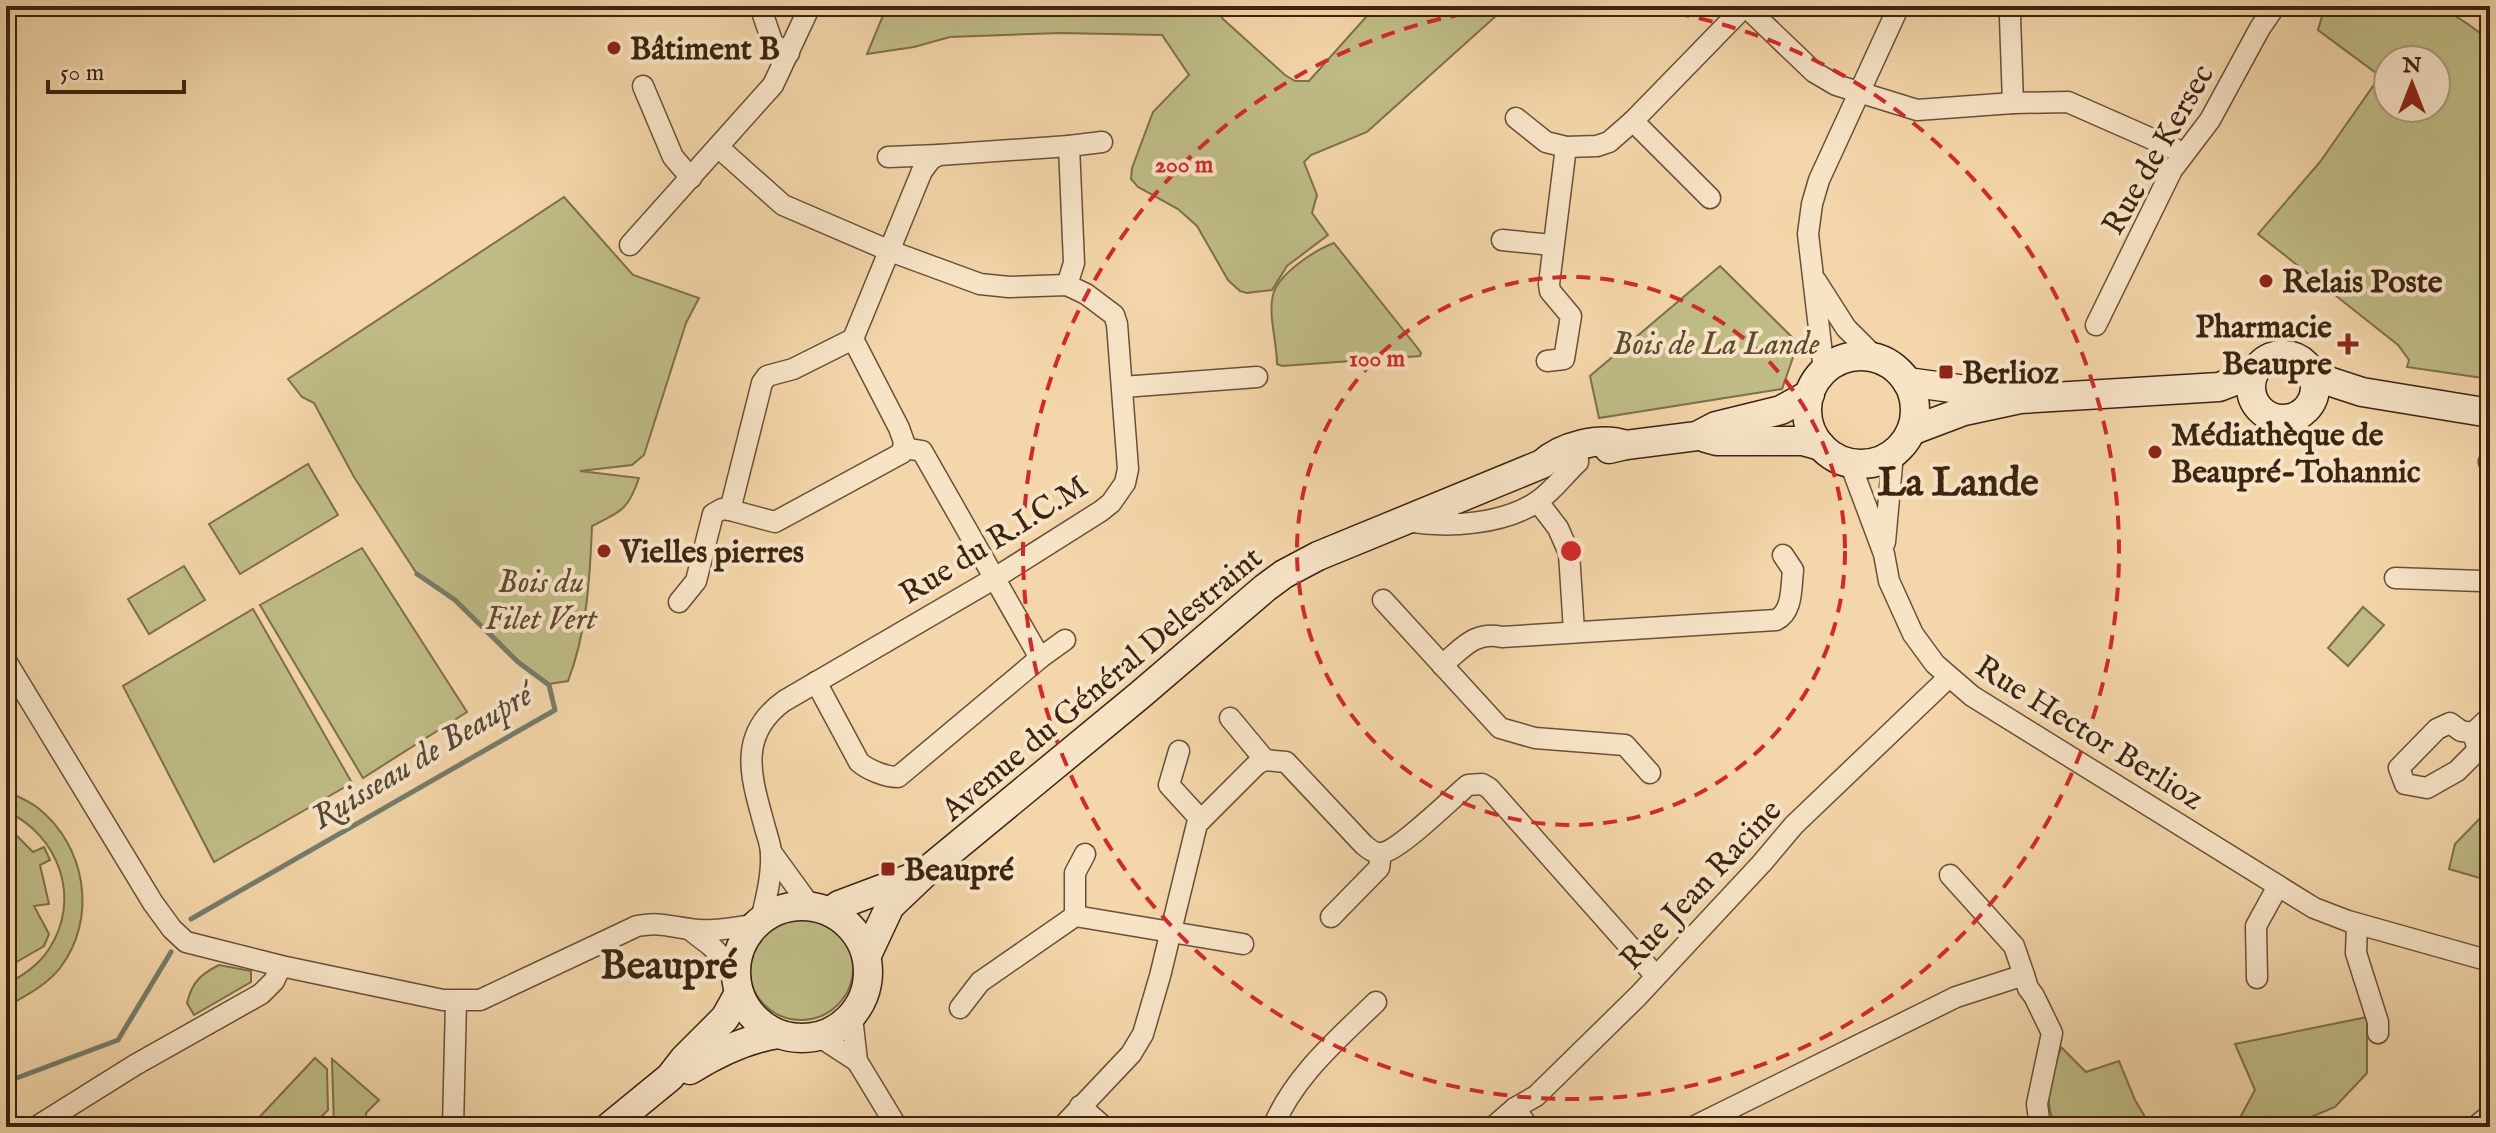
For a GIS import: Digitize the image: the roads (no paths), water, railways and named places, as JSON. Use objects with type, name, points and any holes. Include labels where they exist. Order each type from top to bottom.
[{"type":"street","points":[[760,6],[773,44],[789,53]]},
{"type":"street","points":[[630,245],[773,85],[810,6]]},
{"type":"street","points":[[1516,118],[1546,142],[1566,147],[1604,144],[1633,121],[1745,6],[1814,72],[1836,85],[1917,110],[2050,101],[2076,104],[2182,155]]},
{"type":"street","points":[[1813,277],[1846,328],[1877,359],[1899,372],[1914,398],[1915,415],[1904,444],[1879,461],[1850,463],[1834,457],[1821,446],[1809,421],[1807,413],[1817,383],[1808,234],[1819,180],[1899,6]]},
{"type":"street","points":[[2013,6],[2010,18],[2013,103]]},
{"type":"street","name":"Rue de Kersec","points":[[2096,325],[2172,170],[2210,120],[2253,39],[2275,6]]},
{"type":"street","points":[[643,86],[673,157],[691,178]]},
{"type":"street","points":[[1633,121],[1710,198]]},
{"type":"street","points":[[888,157],[1102,142]]},
{"type":"street","points":[[718,147],[783,205],[890,251],[980,284],[1009,287],[1067,285],[1074,263],[1069,146]]},
{"type":"street","points":[[1547,361],[1564,359],[1571,316],[1550,291],[1552,245],[1566,147]]},
{"type":"street","points":[[730,510],[762,383],[767,376],[793,369],[853,339],[922,171],[931,159],[939,155]]},
{"type":"street","points":[[1502,240],[1552,245]]},
{"type":"street","name":"Rue du R.I.C.M","points":[[758,923],[769,887],[771,852],[754,786],[752,746],[760,726],[776,706],[1092,518],[1118,494],[1125,483],[1128,469],[1117,324],[1114,315],[1086,294],[1067,285]]},
{"type":"street","points":[[853,339],[899,428],[904,448]]},
{"type":"street","points":[[2285,355],[2305,363],[2312,389],[2299,415],[2279,419],[2269,416],[2254,388],[2264,361],[2285,355]]},
{"type":"street","points":[[1817,383],[1835,363],[1863,356],[1877,359]]},
{"type":"street","points":[[1123,387],[1257,377]]},
{"type":"street","points":[[1907,382],[2020,399]]},
{"type":"street","name":"Avenue du Général Delestraint","points":[[867,955],[890,906],[929,869],[1265,588],[1303,563],[1542,464],[1558,463],[1626,445],[1697,436],[1716,426],[1781,410],[1817,383]]},
{"type":"street","points":[[1911,431],[1964,411],[2020,399],[2219,387],[2254,388]]},
{"type":"street","points":[[2312,389],[2362,392],[2490,413]]},
{"type":"street","name":"Avenue du Général Delestraint","points":[[1697,436],[1717,441],[1803,441],[1821,446]]},
{"type":"street","name":"Avenue du Général Delestraint","points":[[1542,464],[1553,454],[1587,444],[1616,441],[1626,445]]},
{"type":"street","points":[[679,602],[696,581],[713,514],[722,509],[730,510],[775,522],[897,456],[904,448]]},
{"type":"street","points":[[904,448],[922,451],[1040,658]]},
{"type":"street","name":"Rue Hector Berlioz","points":[[1884,554],[1893,454]]},
{"type":"street","points":[[1402,520],[1425,524],[1486,522],[1538,502],[1578,462],[1578,456]]},
{"type":"street","name":"Rue Hector Berlioz","points":[[1850,463],[1884,554],[1889,581],[1913,634],[1927,654],[1972,696],[2314,908],[2357,924],[2490,961]]},
{"type":"street","points":[[1538,502],[1558,528],[1569,553],[1574,631]]},
{"type":"street","points":[[1442,665],[1479,636],[1776,620],[1783,616],[1788,607],[1793,570],[1783,555]]},
{"type":"street","points":[[2395,578],[2490,583]]},
{"type":"street","points":[[1383,600],[1503,730],[1535,738],[1625,745],[1650,773]]},
{"type":"street","points":[[816,682],[859,762],[864,767],[898,777],[1065,640]]},
{"type":"street","points":[[6,661],[137,876],[172,929],[186,942],[281,966],[456,1001],[480,1000],[637,926],[658,923],[716,930],[758,923]]},
{"type":"street","name":"Rue Jean Racine","points":[[1493,1127],[1515,1108],[1536,1096],[1638,996],[1794,825],[1949,677]]},
{"type":"street","points":[[2473,733],[2490,717]]},
{"type":"street","points":[[1230,718],[1265,760]]},
{"type":"street","points":[[1179,751],[1169,785],[1201,820]]},
{"type":"street","points":[[1062,1127],[1131,1054],[1143,1034],[1194,831],[1201,820],[1257,764],[1265,760],[1286,762],[1364,845],[1373,852],[1381,853],[1400,843],[1468,785],[1482,784],[1489,788],[1655,975]]},
{"type":"street","name":"Rue du R.I.C.M","points":[[771,852],[820,909]]},
{"type":"street","points":[[1331,917],[1379,868],[1381,853]]},
{"type":"street","points":[[1075,916],[1075,873],[1085,854]]},
{"type":"street","name":"Avenue du Général Delestraint","points":[[820,909],[897,884],[929,869]]},
{"type":"street","points":[[1950,875],[2014,946],[2028,988],[2052,1033],[2037,1104],[2040,1127]]},
{"type":"street","points":[[2257,978],[2256,926],[2278,886]]},
{"type":"street","points":[[609,1127],[670,1077],[725,1018],[737,982],[741,945],[758,923],[779,910],[820,909],[843,919],[853,929],[867,955],[869,971],[862,1003],[838,1029],[820,1037],[806,1039],[778,1034],[761,1025],[748,1011],[737,982],[711,946],[689,929]]},
{"type":"street","points":[[960,1008],[980,982],[1075,916],[1243,944]]},
{"type":"street","points":[[2357,924],[2356,953],[2378,1022],[2378,1033]]},
{"type":"street","points":[[36,1127],[135,1065],[261,994],[274,981],[281,966]]},
{"type":"street","points":[[1693,1127],[1956,997],[2024,975]]},
{"type":"street","points":[[453,1127],[456,1001]]},
{"type":"street","points":[[1273,1127],[1300,1080],[1376,1002]]},
{"type":"street","points":[[852,1017],[857,1061],[897,1127]]},
{"type":"street","points":[[670,1077],[691,1070],[734,1046],[778,1034]]},
{"type":"street","points":[[820,1037],[857,1061]]},
{"type":"street","points":[[1080,1106],[1104,1127]]},
{"type":"street","points":[[1515,1108],[1528,1127]]},
{"type":"street","points":[[2475,1127],[2490,1115]]},
{"type":"waterway","name":"Ruisseau de Beaupré","points":[[191,919],[555,710],[549,685],[518,662],[455,600],[417,574]]},
{"type":"waterway","name":"Ruisseau de Beaupré","points":[[6,1082],[118,1040],[171,952]]},
{"type":"place","name":"Bâtiment B","points":[[614,48]]},
{"type":"place","name":"Relais Poste","points":[[2266,281]]},
{"type":"place","name":"Pharmacie Beaupre","points":[[2348,344]]},
{"type":"place","name":"Berlioz","points":[[1946,372]]},
{"type":"place","name":"Médiathèque de Beaupré-Tohannic","points":[[2155,452]]},
{"type":"place","name":"Vielles pierres","points":[[604,551]]},
{"type":"place","name":"Beaupré","points":[[888,869]]},
{"type":"district","name":"La Lande","points":[[1958,481]]},
{"type":"district","name":"Beaupré","points":[[669,964]]},
{"type":"park label","name":"Bois de La Lande","points":[[1716,343]]},
{"type":"park label","name":"Bois du Filet Vert","points":[[541,600]]}]
